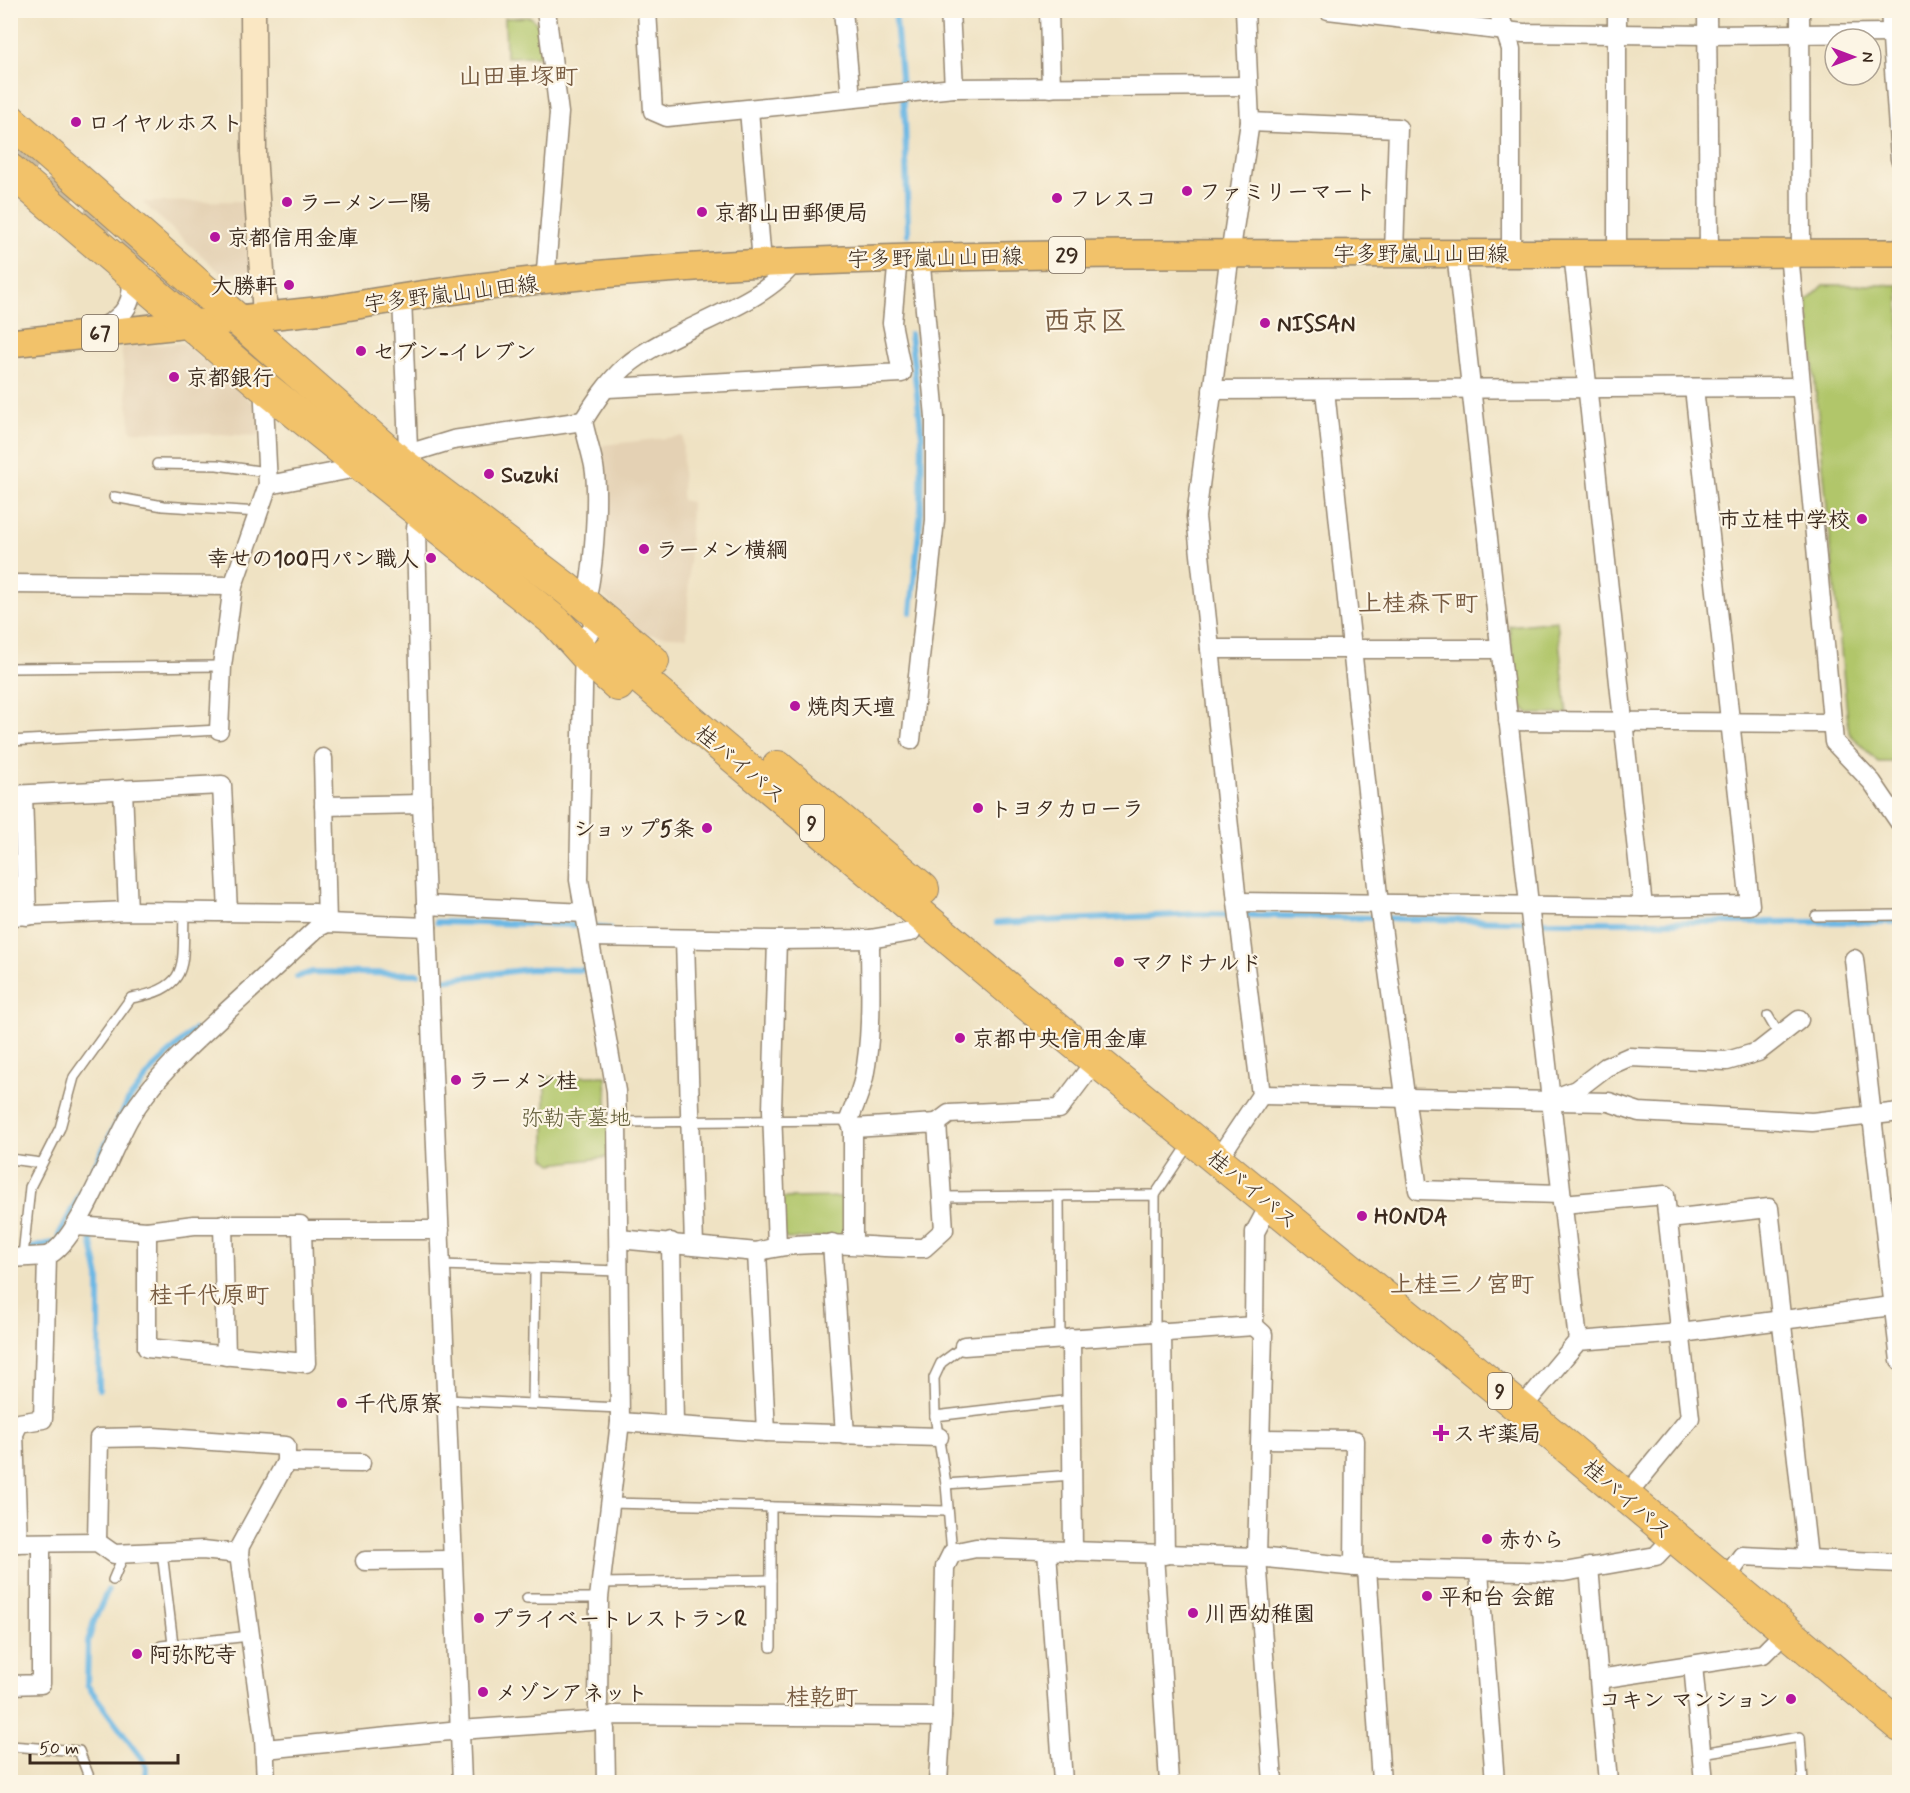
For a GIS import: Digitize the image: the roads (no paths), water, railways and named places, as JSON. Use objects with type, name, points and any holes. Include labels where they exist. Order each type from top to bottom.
[{"type":"highway","points":[[10,120],[256,326],[401,463],[426,500],[556,622],[595,632]]},
{"type":"highway","points":[[10,170],[263,386],[362,466],[426,500],[595,632],[691,695],[864,837],[980,939],[1082,1036],[1096,1060]]},
{"type":"highway","points":[[595,632],[593,663],[840,869],[911,932],[1073,1053],[1096,1060]]},
{"type":"highway","name":"桂バイパス","points":[[1096,1060],[1626,1496],[1724,1581],[1787,1630],[1899,1726]]},
{"type":"main road","name":"宇多野嵐山山田線","points":[[190,323],[256,326],[334,309],[402,298],[762,262],[909,257],[1231,253],[1899,253]]},
{"type":"main road","name":"67","points":[[10,343],[190,323]]},
{"type":"street","points":[[219,730],[222,666],[233,586],[259,512],[267,479],[263,386],[256,326],[253,10]]},
{"type":"street","points":[[545,282],[559,113],[546,10]]},
{"type":"street","points":[[647,10],[653,111],[667,117],[954,88],[1248,86]]},
{"type":"street","points":[[843,10],[851,98]]},
{"type":"street","points":[[950,10],[954,88]]},
{"type":"street","points":[[1049,10],[1051,88]]},
{"type":"street","points":[[1218,1159],[1261,1095],[1237,902],[1196,517],[1250,122],[1245,10]]},
{"type":"street","points":[[1328,10],[1369,13],[1504,31],[1708,35],[1890,33]]},
{"type":"street","points":[[1497,10],[1511,49],[1511,253]]},
{"type":"street","points":[[1617,10],[1617,253]]},
{"type":"street","points":[[1707,10],[1709,253]]},
{"type":"street","points":[[1800,10],[1795,253],[1800,387],[1831,723],[1834,742],[1872,782],[1899,823]]},
{"type":"street","points":[[1890,10],[1899,159]]},
{"type":"street","points":[[749,110],[762,262]]},
{"type":"street","points":[[1250,122],[1398,128],[1394,253]]},
{"type":"street","points":[[1455,253],[1578,1341]]},
{"type":"street","points":[[1573,253],[1643,907]]},
{"type":"street","points":[[608,388],[902,373],[892,323],[909,257]]},
{"type":"street","points":[[909,257],[935,417],[935,520],[912,740]]},
{"type":"street","points":[[606,1782],[605,1729],[597,1707],[600,1590],[620,1415],[619,1239],[616,1091],[579,880],[595,632],[596,485],[583,421],[597,398],[625,367],[662,344],[765,289],[786,274],[795,261]]},
{"type":"street","points":[[89,334],[118,320],[131,300],[130,271]]},
{"type":"street","points":[[401,463],[408,448],[402,298]]},
{"type":"street","points":[[1212,390],[1800,387]]},
{"type":"street","points":[[1237,902],[1643,907],[1750,905],[1694,388]]},
{"type":"street","points":[[1325,390],[1380,905],[1418,1190],[1562,1199],[1665,1195],[1690,1418],[1626,1496]]},
{"type":"street","points":[[401,463],[417,451],[453,440],[583,421]]},
{"type":"street","points":[[267,479],[362,466]]},
{"type":"street","points":[[426,500],[416,528],[422,804],[451,1560],[462,1782]]},
{"type":"street","points":[[10,584],[233,586]]},
{"type":"street","points":[[1210,649],[1500,649]]},
{"type":"street","points":[[1508,721],[1831,723]]},
{"type":"street","points":[[323,758],[327,924]]},
{"type":"street","points":[[228,912],[222,785],[16,795],[19,916],[128,911],[315,913],[327,924]]},
{"type":"street","points":[[123,789],[128,911]]},
{"type":"street","points":[[324,806],[422,804]]},
{"type":"street","points":[[426,905],[585,913]]},
{"type":"street","points":[[17,1257],[47,1256],[54,1253],[76,1226],[115,1142],[148,1091],[188,1047],[317,928],[327,924],[427,927]]},
{"type":"street","points":[[590,937],[685,940],[870,939],[911,932]]},
{"type":"street","points":[[853,1243],[851,1124],[864,1079],[867,1059],[870,1025],[870,939]]},
{"type":"street","points":[[685,940],[694,1246]]},
{"type":"street","points":[[777,940],[773,1121],[777,1246]]},
{"type":"street","points":[[1854,959],[1897,1305],[1899,1361]]},
{"type":"street","points":[[1551,1100],[1576,1090],[1606,1067],[1629,1057],[1727,1061],[1758,1052],[1799,1020]]},
{"type":"street","points":[[619,1239],[671,1242],[757,1252],[777,1246],[832,1243],[924,1248],[944,1230],[937,1123],[939,1119],[949,1114],[1059,1109],[1096,1060]]},
{"type":"street","points":[[1261,1095],[1609,1102],[1639,1112],[1812,1122],[1899,1112]]},
{"type":"street","points":[[851,1124],[937,1123]]},
{"type":"street","points":[[1254,1326],[1255,1232],[1270,1204]]},
{"type":"street","points":[[1669,1219],[1769,1208],[1808,1558]]},
{"type":"street","points":[[76,1226],[147,1231],[223,1224],[300,1225],[306,1363],[147,1348],[147,1231]]},
{"type":"street","points":[[223,1224],[226,1356]]},
{"type":"street","points":[[302,1230],[440,1230]]},
{"type":"street","points":[[671,1242],[674,1426]]},
{"type":"street","points":[[832,1243],[845,1435]]},
{"type":"street","points":[[757,1252],[766,1432]]},
{"type":"street","points":[[47,1256],[43,1419],[19,1423],[14,1434],[14,1543],[41,1545],[97,1542],[114,1554],[203,1550],[239,1554]]},
{"type":"street","points":[[1521,1409],[1578,1341],[1681,1333],[1897,1305]]},
{"type":"street","points":[[964,1346],[1254,1326],[1263,1334],[1257,1557],[1273,1782]]},
{"type":"street","points":[[1158,1331],[1159,1555],[1169,1782]]},
{"type":"street","points":[[1066,1338],[1072,1400],[1073,1552]]},
{"type":"street","points":[[620,1415],[674,1426],[766,1432],[939,1437]]},
{"type":"street","points":[[97,1542],[99,1438],[153,1437],[286,1446],[285,1462],[240,1546],[239,1554],[265,1749],[267,1782]]},
{"type":"street","points":[[1261,1439],[1355,1440],[1361,1567],[1381,1782]]},
{"type":"street","points":[[285,1462],[361,1463]]},
{"type":"street","points":[[938,1782],[942,1717],[945,1567],[952,1553],[976,1548],[1257,1557],[1361,1567],[1479,1572],[1564,1572],[1656,1556],[1673,1538]]},
{"type":"street","points":[[10,1685],[41,1684],[41,1545]]},
{"type":"street","points":[[1047,1551],[1063,1782]]},
{"type":"street","points":[[1724,1581],[1742,1556],[1899,1563]]},
{"type":"street","points":[[365,1561],[451,1560]]},
{"type":"street","points":[[1589,1567],[1608,1782]]},
{"type":"street","points":[[1479,1572],[1495,1782]]},
{"type":"street","points":[[1599,1679],[1763,1654],[1787,1630]]},
{"type":"street","points":[[1694,1665],[1704,1782]]},
{"type":"street","points":[[265,1749],[460,1730],[591,1721],[625,1715],[942,1717]]},
{"type":"lane","points":[[156,464],[217,465],[267,479]]},
{"type":"lane","points":[[114,497],[163,506],[259,512]]},
{"type":"lane","points":[[10,668],[222,666]]},
{"type":"lane","points":[[10,741],[219,730]]},
{"type":"lane","points":[[17,1257],[30,1187],[60,1128],[74,1077],[131,998],[153,994],[179,977],[182,968],[184,913]]},
{"type":"lane","points":[[1816,916],[1899,915]]},
{"type":"lane","points":[[1768,1016],[1779,1035]]},
{"type":"lane","points":[[617,1122],[773,1121],[851,1124]]},
{"type":"lane","points":[[1158,1331],[1155,1195],[1193,1139]]},
{"type":"lane","points":[[10,1159],[41,1163]]},
{"type":"lane","points":[[942,1197],[1155,1195]]},
{"type":"lane","points":[[1059,1196],[1066,1338]]},
{"type":"lane","points":[[441,1265],[619,1271]]},
{"type":"lane","points":[[533,1403],[535,1268]]},
{"type":"lane","points":[[952,1553],[946,1484],[935,1416],[934,1378],[941,1363],[964,1346]]},
{"type":"lane","points":[[935,1416],[1072,1400]]},
{"type":"lane","points":[[446,1401],[533,1403],[620,1415]]},
{"type":"lane","points":[[946,1484],[1073,1475]]},
{"type":"lane","points":[[610,1503],[947,1511]]},
{"type":"lane","points":[[771,1507],[771,1647]]},
{"type":"lane","points":[[162,1552],[173,1644]]},
{"type":"lane","points":[[113,1580],[124,1554]]},
{"type":"lane","points":[[527,1598],[600,1590],[771,1580]]},
{"type":"lane","points":[[161,1646],[249,1636]]},
{"type":"lane","points":[[1702,1753],[1800,1737],[1803,1782]]},
{"type":"lane","points":[[10,1746],[78,1751],[91,1782]]},
{"type":"waterway","points":[[895,10],[905,120],[908,234]]},
{"type":"waterway","points":[[910,334],[922,436],[921,509],[911,612]]},
{"type":"waterway","points":[[997,923],[1198,914],[1549,922],[1900,922]]},
{"type":"waterway","points":[[437,922],[577,925],[609,929]]},
{"type":"waterway","points":[[440,980],[530,969],[591,970]]},
{"type":"waterway","points":[[297,977],[312,972],[418,974]]},
{"type":"waterway","points":[[59,1235],[128,1101],[153,1069],[194,1030]]},
{"type":"waterway","points":[[91,1239],[99,1277],[99,1389]]},
{"type":"waterway","points":[[32,1248],[52,1243]]},
{"type":"waterway","points":[[108,1590],[94,1621],[88,1642],[87,1685],[146,1764],[145,1782]]},
{"type":"tunnel","points":[[10,150],[265,363]]},
{"type":"place","name":"ロイヤルホスト","points":[[76,122]]},
{"type":"place","name":"ファミリーマート","points":[[1187,191]]},
{"type":"place","name":"フレスコ","points":[[1057,198]]},
{"type":"place","name":"ラーメン一陽","points":[[287,202]]},
{"type":"place","name":"京都山田郵便局","points":[[702,212]]},
{"type":"place","name":"京都信用金庫","points":[[215,237]]},
{"type":"place","name":"大勝軒","points":[[289,285]]},
{"type":"place","name":"NISSAN","points":[[1265,323]]},
{"type":"place","name":"セブン-イレブン","points":[[361,351]]},
{"type":"place","name":"京都銀行","points":[[174,377]]},
{"type":"place","name":"Suzuki","points":[[489,474]]},
{"type":"place","name":"市立桂中学校","points":[[1862,519]]},
{"type":"place","name":"ラーメン横綱","points":[[644,549]]},
{"type":"place","name":"幸せの100円パン職人","points":[[431,558]]},
{"type":"place","name":"焼肉天壇","points":[[795,706]]},
{"type":"place","name":"トヨタカローラ","points":[[978,808]]},
{"type":"place","name":"ショップ5条","points":[[707,828]]},
{"type":"place","name":"マクドナルド","points":[[1119,962]]},
{"type":"place","name":"京都中央信用金庫","points":[[960,1038]]},
{"type":"place","name":"ラーメン桂","points":[[456,1080]]},
{"type":"place","name":"HONDA","points":[[1362,1216]]},
{"type":"place","name":"千代原寮","points":[[342,1403]]},
{"type":"place","name":"スギ薬局","points":[[1441,1433]]},
{"type":"place","name":"赤から","points":[[1487,1539]]},
{"type":"place","name":"平和台 会館","points":[[1427,1596]]},
{"type":"place","name":"川西幼稚園","points":[[1193,1613]]},
{"type":"place","name":"プライベートレストランR","points":[[479,1618]]},
{"type":"place","name":"阿弥陀寺","points":[[137,1654]]},
{"type":"place","name":"メゾンアネット","points":[[483,1692]]},
{"type":"place","name":"コキン マンション","points":[[1791,1699]]},
{"type":"district","name":"山田車塚町","points":[[518,76]]},
{"type":"district","name":"西京区","points":[[1085,320]]},
{"type":"district","name":"上桂森下町","points":[[1418,603]]},
{"type":"district","name":"上桂三ノ宮町","points":[[1462,1284]]},
{"type":"district","name":"桂千代原町","points":[[209,1295]]},
{"type":"district","name":"桂乾町","points":[[822,1697]]},
{"type":"park label","name":"弥勒寺墓地","points":[[576,1117]]}]
